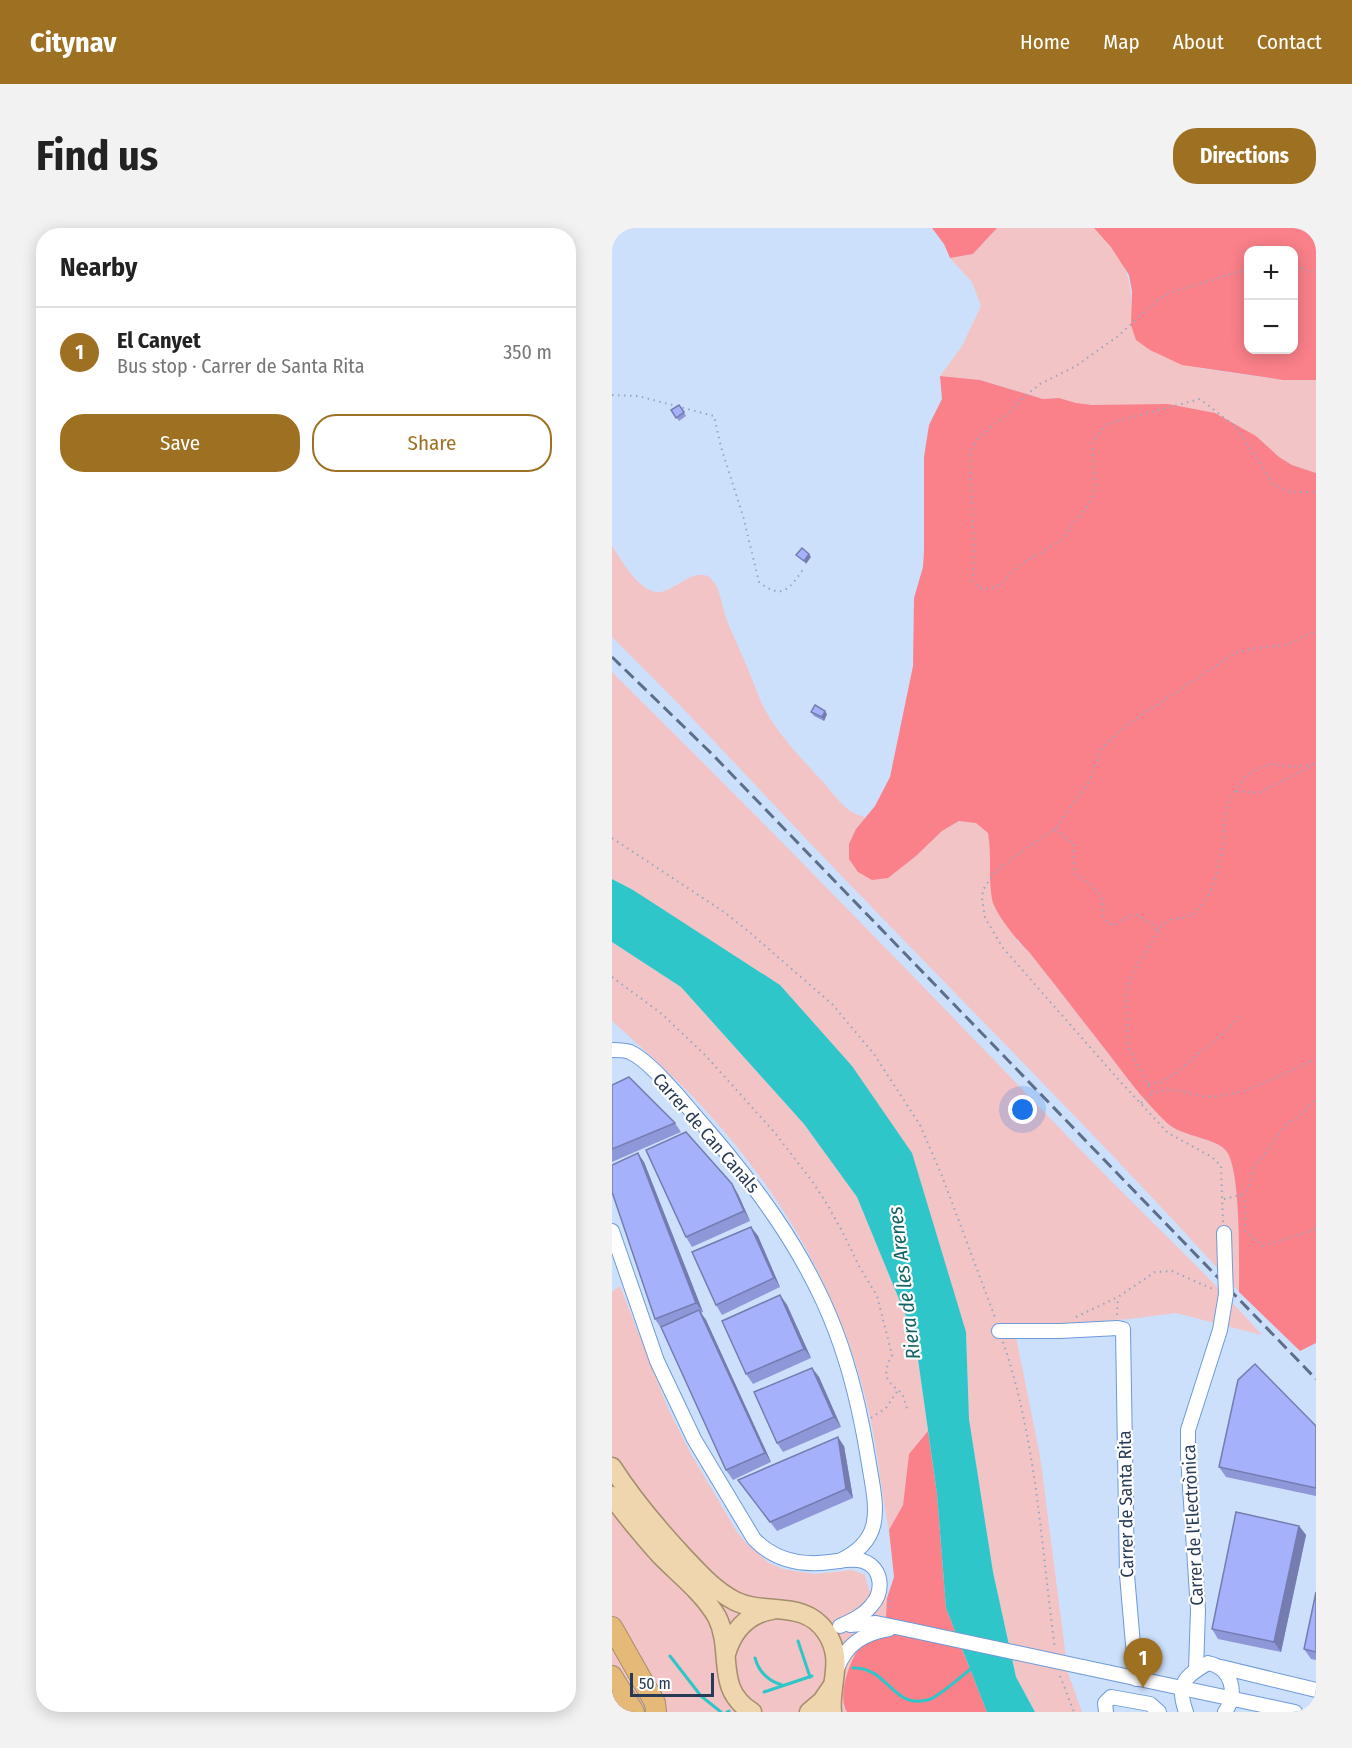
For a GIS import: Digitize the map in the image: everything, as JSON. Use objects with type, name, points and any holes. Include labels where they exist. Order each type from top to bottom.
[{"type":"highway","points":[[612,1627],[655,1703],[656,1712]]},
{"type":"highway","points":[[612,1649],[647,1712]]},
{"type":"highway","points":[[612,1676],[634,1712]]},
{"type":"main road","points":[[612,1467],[654,1525],[716,1589],[743,1604],[799,1612],[818,1623],[832,1641],[835,1653],[832,1712]]},
{"type":"main road","points":[[612,1496],[647,1540],[713,1611],[722,1628],[728,1680],[745,1708]]},
{"type":"main road","points":[[726,1657],[733,1635],[746,1621],[761,1612],[780,1608]]},
{"type":"main road","points":[[809,1712],[822,1701],[835,1677]]},
{"type":"street","name":"Carrer de Can Canals","points":[[612,1050],[628,1052],[645,1063],[683,1101],[754,1185],[785,1232],[821,1297],[836,1332],[861,1422],[874,1495],[875,1520],[870,1536],[860,1550],[839,1561]]},
{"type":"street","name":"Carrer de Can Canals","points":[[612,1231],[618,1267],[657,1361],[694,1439],[754,1539],[767,1550],[791,1562],[812,1564],[853,1559],[866,1562],[875,1569],[880,1579],[879,1594],[870,1607],[857,1618],[840,1626]]},
{"type":"street","name":"Carrer de l'Electrònica","points":[[1208,1667],[1198,1643],[1188,1443],[1192,1416],[1220,1330],[1226,1294],[1224,1233]]},
{"type":"street","points":[[997,1325],[1060,1331],[1117,1329]]},
{"type":"street","name":"Carrer de Santa Rita","points":[[1117,1329],[1126,1575],[1136,1679]]},
{"type":"street","points":[[818,1623],[840,1626],[876,1623],[1295,1712]]},
{"type":"street","points":[[835,1677],[846,1652],[863,1636],[904,1629]]},
{"type":"street","points":[[1208,1667],[1227,1673],[1232,1699],[1225,1712]]},
{"type":"street","points":[[1186,1712],[1181,1696],[1184,1681],[1208,1667],[1316,1690]]},
{"type":"street","points":[[1230,1684],[1247,1677],[1263,1677]]},
{"type":"street","points":[[1106,1712],[1105,1703],[1111,1697],[1150,1704],[1159,1712]]},
{"type":"path","points":[[1298,268],[1316,273]]},
{"type":"path","points":[[1244,270],[1172,292],[1156,301],[1117,337],[1076,366],[1040,384],[1024,396],[1011,411],[978,438],[970,453],[974,562],[972,581],[980,588],[990,589],[1000,585],[1021,564],[1062,540],[1093,496],[1095,484],[1092,442],[1107,424],[1134,416],[1200,399],[1236,427],[1274,485],[1291,492],[1316,492]]},
{"type":"path","points":[[612,395],[638,396],[714,416],[721,447],[743,516],[759,582],[778,592],[786,591],[792,587],[804,568]]},
{"type":"path","points":[[1224,1233],[1221,1166],[1168,1133],[1141,1103],[1003,948],[985,918],[982,898],[987,882],[1014,857],[1054,829],[1090,780],[1101,748],[1131,722],[1235,653],[1286,645],[1316,631]]},
{"type":"path","points":[[1152,1092],[1128,1046],[1126,992],[1132,974],[1158,930],[1172,919],[1194,914],[1208,897],[1214,884],[1222,852],[1227,804],[1244,778],[1256,769],[1272,764],[1293,767],[1314,765]]},
{"type":"path","points":[[1234,791],[1258,793],[1314,765]]},
{"type":"path","points":[[1054,829],[1073,844],[1074,873],[1098,890],[1104,904],[1103,918],[1108,924],[1113,926],[1135,914],[1150,922],[1158,930]]},
{"type":"path","points":[[612,838],[748,930],[832,1004],[874,1054],[920,1125],[942,1176],[1014,1373],[1034,1471],[1055,1650]]},
{"type":"path","points":[[612,977],[662,1014],[706,1056],[775,1133],[812,1181],[878,1296],[892,1355],[886,1366],[887,1377],[890,1384],[902,1393],[908,1412]]},
{"type":"path","points":[[1148,1084],[1161,1082],[1177,1072],[1239,1017]]},
{"type":"path","points":[[1141,1103],[1152,1092],[1171,1090],[1217,1097],[1235,1094],[1255,1088],[1316,1059]]},
{"type":"path","points":[[1222,1199],[1241,1195],[1247,1190],[1253,1168],[1275,1143],[1287,1124],[1303,1113],[1316,1098]]},
{"type":"path","points":[[1241,1195],[1245,1202],[1245,1230],[1263,1246],[1316,1229]]},
{"type":"path","points":[[1073,1318],[1118,1297],[1155,1272],[1165,1270],[1226,1294]]},
{"type":"path","points":[[1117,1329],[1118,1297]]},
{"type":"path","points":[[861,1422],[886,1407],[898,1390]]},
{"type":"path","points":[[890,1594],[891,1618],[904,1629]]},
{"type":"path","points":[[1059,1671],[1074,1712]]},
{"type":"shaded area","points":[[932,228],[997,228],[973,254],[950,258],[944,244]]},
{"type":"shaded area","points":[[997,228],[1094,228],[1110,245],[1122,263],[1129,284],[1131,307],[1199,368],[1283,380],[1316,380],[1316,473],[1292,465],[1279,457],[1256,436],[1059,398],[1043,399],[980,380],[940,376],[962,346],[981,306],[972,282],[950,258],[973,254]]},
{"type":"shaded area","points":[[1094,228],[1316,228],[1316,380],[1283,380],[1182,365],[1150,350],[1136,340],[1131,325],[1132,291],[1129,275],[1111,247]]},
{"type":"shaded area","points":[[940,376],[980,380],[1043,399],[1059,398],[1092,405],[1168,404],[1215,413],[1256,436],[1279,457],[1292,465],[1316,473],[1316,1343],[1300,1351],[1239,1292],[1237,1198],[1232,1163],[1227,1152],[1216,1144],[1174,1128],[1159,1115],[1019,942],[997,912],[992,899],[988,833],[976,823],[959,821],[942,831],[888,878],[872,880],[858,872],[849,859],[849,844],[856,829],[875,806],[890,777],[913,666],[914,598],[923,567],[924,551],[924,457],[929,425],[942,399]]},
{"type":"shaded area","points":[[612,546],[636,579],[655,592],[662,592],[700,575],[707,576],[713,581],[719,592],[731,630],[768,715],[790,746],[842,804],[852,812],[865,817],[856,829],[888,877],[916,856],[942,831],[960,821],[976,822],[989,833],[991,849],[1017,941],[1029,952],[1143,1098],[1159,1115],[1174,1128],[1216,1144],[1227,1152],[1232,1163],[1237,1198],[1239,1292],[1099,1142],[612,637]]},
{"type":"shaded area","points":[[612,672],[846,907],[1099,1169],[1217,1286],[1262,1335],[1176,1313],[1129,1319],[1014,1327],[1040,1456],[1068,1673],[1082,1712],[1035,1712],[1016,1677],[993,1572],[969,1419],[966,1332],[633,890],[612,879]]},
{"type":"shaded area","points":[[612,942],[681,987],[804,1124],[857,1197],[915,1338],[928,1431],[909,1454],[903,1505],[889,1530],[873,1429],[865,1396],[853,1354],[820,1275],[776,1200],[724,1131],[675,1079],[612,1021]]},
{"type":"shaded area","points":[[620,1286],[667,1406],[690,1452],[737,1532],[747,1544],[769,1563],[783,1569],[815,1574],[852,1570],[865,1575],[869,1590],[887,1598],[885,1634],[843,1705],[847,1712],[612,1712],[612,1292]]},
{"type":"shaded area","points":[[928,1431],[937,1494],[946,1608],[987,1712],[847,1712],[844,1706],[844,1689],[855,1654],[864,1644],[885,1634],[887,1598],[894,1577],[889,1530],[903,1505],[909,1454]]},
{"type":"water","name":"Riera de les Arenes","points":[[612,879],[633,890],[780,985],[852,1066],[912,1153],[966,1332],[969,1419],[993,1572],[1016,1677],[1035,1712],[987,1712],[946,1608],[937,1494],[915,1338],[857,1197],[804,1124],[681,987],[612,942]]},
{"type":"building","points":[[679,405],[684,412],[676,418],[671,410]]},
{"type":"building","points":[[802,548],[809,554],[804,561],[796,555]]},
{"type":"building","points":[[815,705],[825,711],[822,717],[811,712]]},
{"type":"building","points":[[629,1077],[675,1123],[612,1149],[612,1085]]},
{"type":"building","points":[[686,1132],[732,1184],[744,1211],[686,1237],[646,1150]]},
{"type":"building","points":[[638,1153],[696,1303],[655,1319],[612,1192],[612,1165]]},
{"type":"building","points":[[751,1227],[774,1278],[716,1305],[692,1252]]},
{"type":"building","points":[[780,1295],[804,1349],[746,1374],[722,1321]]},
{"type":"building","points":[[699,1310],[765,1453],[726,1470],[661,1327]]},
{"type":"building","points":[[1255,1364],[1316,1426],[1316,1488],[1219,1467],[1238,1380]]},
{"type":"building","points":[[812,1368],[834,1417],[777,1443],[754,1392]]},
{"type":"building","points":[[838,1437],[846,1489],[770,1522],[738,1480]]},
{"type":"building","points":[[1236,1512],[1299,1526],[1274,1642],[1212,1629]]},
{"type":"building","points":[[1316,1592],[1316,1652],[1304,1649]]},
{"type":"waterway","points":[[798,1641],[810,1677]]},
{"type":"waterway","points":[[670,1656],[701,1696],[721,1712]]},
{"type":"waterway","points":[[755,1658],[765,1675],[782,1685]]},
{"type":"waterway","points":[[853,1668],[875,1674],[899,1695],[908,1700],[918,1701],[937,1696],[972,1668]]},
{"type":"waterway","points":[[764,1692],[812,1676]]},
{"type":"railway","points":[[612,657],[712,754],[1316,1379]]},
{"type":"place","name":"El Canyet","points":[[1143,1688]]}]
